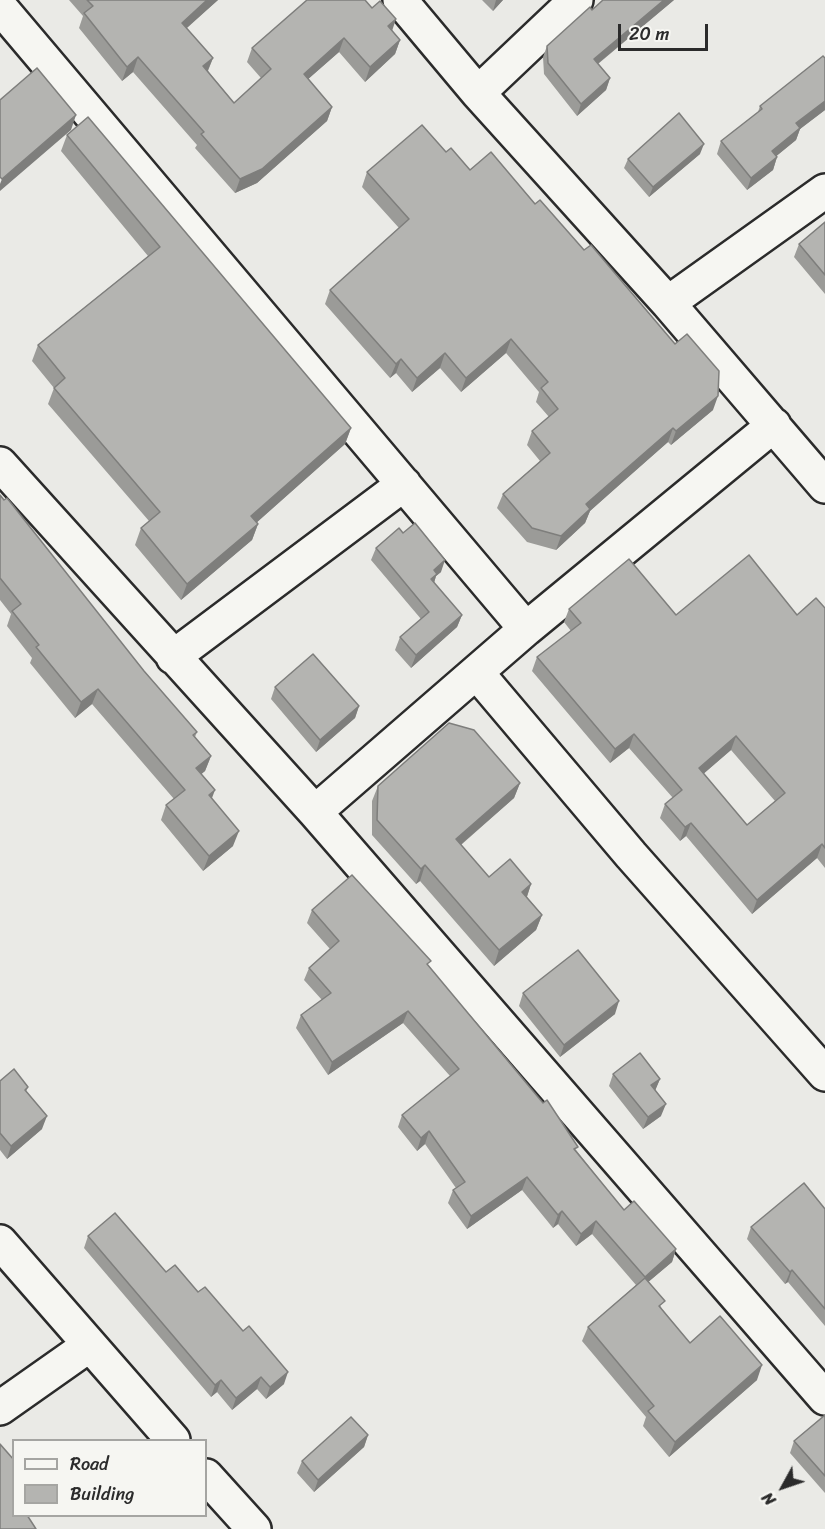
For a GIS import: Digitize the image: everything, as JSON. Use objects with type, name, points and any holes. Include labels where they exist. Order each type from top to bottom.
[{"type":"street","points":[[400,0],[478,93],[668,303],[825,486]]},
{"type":"street","points":[[478,93],[576,0]]},
{"type":"street","points":[[0,7],[526,629]]},
{"type":"street","points":[[668,303],[825,191]]},
{"type":"street","points":[[315,812],[526,629],[774,424]]},
{"type":"street","points":[[0,464],[315,812],[825,1398]]},
{"type":"street","points":[[173,657],[404,484]]},
{"type":"street","points":[[477,673],[631,855],[825,1074]]},
{"type":"street","points":[[0,1242],[88,1346],[172,1439]]},
{"type":"street","points":[[0,1408],[88,1346]]},
{"type":"street","points":[[207,1477],[254,1529]]},
{"type":"building","points":[[87,0],[207,0],[182,23],[213,58],[203,66],[234,103],[271,69],[252,48],[307,0],[365,0],[372,8],[380,1],[396,19],[388,26],[400,40],[370,67],[344,38],[304,74],[332,107],[262,169],[240,179],[201,134],[204,132],[138,57],[127,67],[84,13],[93,6]]},
{"type":"building","points":[[603,0],[664,0],[594,59],[610,78],[581,104],[548,63],[547,46],[590,7],[592,10]]},
{"type":"building","points":[[823,56],[825,58],[825,101],[796,123],[800,128],[772,151],[777,157],[751,178],[721,141],[762,109],[760,106]]},
{"type":"building","points":[[37,68],[76,115],[2,179],[0,177],[0,100]]},
{"type":"building","points":[[679,113],[704,144],[653,187],[628,159]]},
{"type":"building","points":[[88,117],[351,428],[251,516],[258,524],[187,584],[141,528],[160,512],[54,388],[65,378],[38,345],[160,247],[67,135]]},
{"type":"building","points":[[422,125],[446,152],[451,148],[470,170],[491,152],[535,204],[540,200],[584,250],[591,245],[675,344],[687,334],[719,371],[718,396],[676,431],[673,428],[586,504],[590,509],[561,536],[532,528],[503,494],[550,453],[532,431],[558,409],[541,388],[548,382],[511,339],[466,378],[445,353],[417,378],[401,359],[396,364],[330,290],[409,219],[367,172]]},
{"type":"building","points":[[825,222],[825,275],[799,244]]},
{"type":"building","points":[[0,495],[4,500],[7,498],[144,671],[197,732],[193,735],[211,756],[196,768],[215,790],[209,795],[239,831],[209,856],[166,805],[185,790],[98,689],[81,702],[36,647],[39,645],[12,611],[21,604],[0,578]]},
{"type":"building","points":[[415,523],[445,560],[434,570],[437,574],[431,579],[462,615],[416,655],[400,637],[429,612],[376,548],[399,528],[403,533]]},
{"type":"building","points":[[749,555],[797,615],[816,598],[825,608],[825,848],[822,844],[757,900],[691,823],[685,827],[665,804],[682,790],[634,734],[615,749],[537,657],[581,623],[569,609],[629,559],[676,615]],"holes":[[[736,736],[785,793],[747,825],[699,768]]]},
{"type":"building","points":[[313,654],[359,706],[320,740],[275,687]]},
{"type":"building","points":[[449,723],[474,730],[520,783],[456,839],[489,877],[510,859],[531,884],[522,892],[542,915],[499,950],[425,865],[421,869],[377,820],[378,786]]},
{"type":"building","points":[[352,875],[431,961],[427,964],[543,1103],[547,1100],[578,1147],[574,1149],[624,1210],[634,1201],[676,1249],[645,1277],[596,1221],[581,1234],[562,1211],[558,1215],[527,1177],[471,1216],[453,1190],[465,1182],[429,1131],[421,1138],[402,1115],[459,1069],[408,1011],[332,1062],[301,1015],[331,993],[309,968],[339,941],[312,910]]},
{"type":"building","points":[[578,950],[619,1001],[564,1045],[523,993]]},
{"type":"building","points":[[640,1053],[660,1079],[651,1085],[666,1104],[648,1117],[613,1074]]},
{"type":"building","points":[[14,1069],[28,1087],[25,1090],[47,1116],[11,1146],[0,1133],[0,1081]]},
{"type":"building","points":[[804,1183],[825,1209],[825,1309],[751,1227]]},
{"type":"building","points":[[115,1213],[166,1272],[175,1265],[198,1292],[205,1287],[243,1331],[249,1326],[288,1372],[270,1387],[261,1377],[236,1398],[221,1380],[215,1385],[88,1236]]},
{"type":"building","points":[[645,1278],[665,1301],[659,1306],[690,1343],[720,1316],[762,1365],[675,1442],[648,1411],[654,1406],[588,1327]]},
{"type":"building","points":[[825,1415],[825,1476],[794,1441]]},
{"type":"building","points":[[351,1417],[368,1435],[318,1480],[302,1461]]},
{"type":"building","points":[[0,1444],[12,1458],[12,1517],[28,1517],[36,1529],[0,1529]]}]
